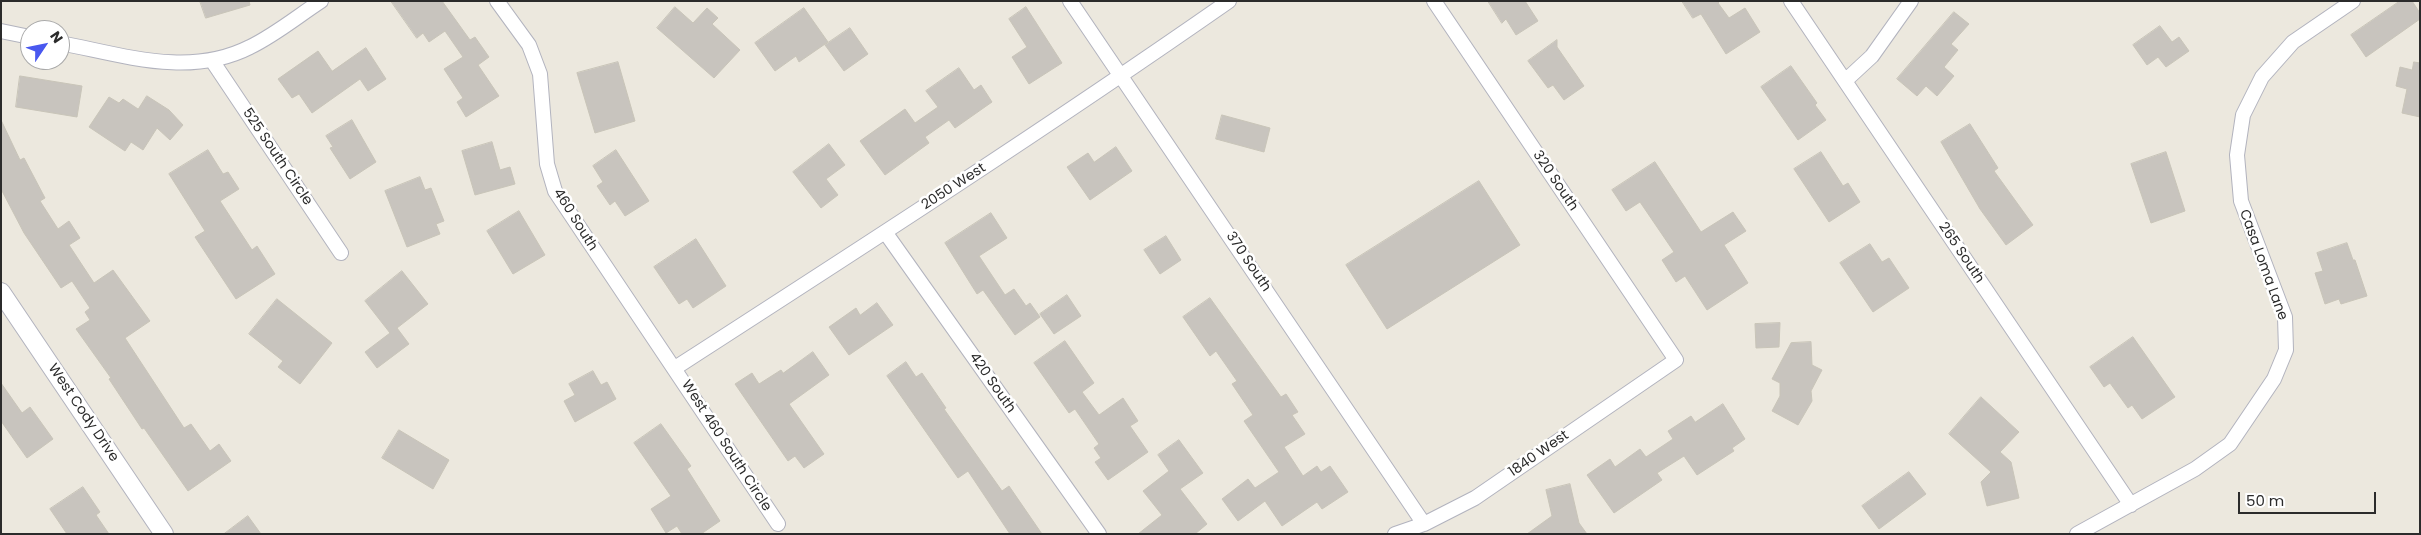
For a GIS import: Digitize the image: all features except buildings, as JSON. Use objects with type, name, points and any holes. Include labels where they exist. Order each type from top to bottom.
[{"type":"street","points":[[70,45],[184,65],[213,62],[251,47],[321,1]]},
{"type":"street","name":"460 South","points":[[497,1],[529,44],[540,74],[547,164],[555,191],[675,368]]},
{"type":"street","name":"370 South","points":[[1070,1],[1424,524]]},
{"type":"street","name":"2050 West","points":[[675,368],[1122,76],[1229,1]]},
{"type":"street","name":"320 South","points":[[1434,1],[1676,360]]},
{"type":"street","name":"265 South","points":[[1791,1],[2132,505]]},
{"type":"street","points":[[1845,81],[1872,56],[1911,1]]},
{"type":"street","name":"Casa Loma Lane","points":[[2078,534],[2195,469],[2230,444],[2274,379],[2286,350],[2285,317],[2241,201],[2237,155],[2243,114],[2262,77],[2293,42],[2353,1]]},
{"type":"street","points":[[1,31],[20,35]]},
{"type":"street","name":"525 South Circle","points":[[213,62],[341,253]]},
{"type":"street","name":"420 South","points":[[885,232],[1099,534]]},
{"type":"street","name":"West Cody Drive","points":[[1,292],[164,534]]},
{"type":"street","name":"1840 West","points":[[1395,534],[1424,524],[1475,498],[1676,360]]},
{"type":"street","name":"West 460 South Circle","points":[[675,368],[778,524]]}]
